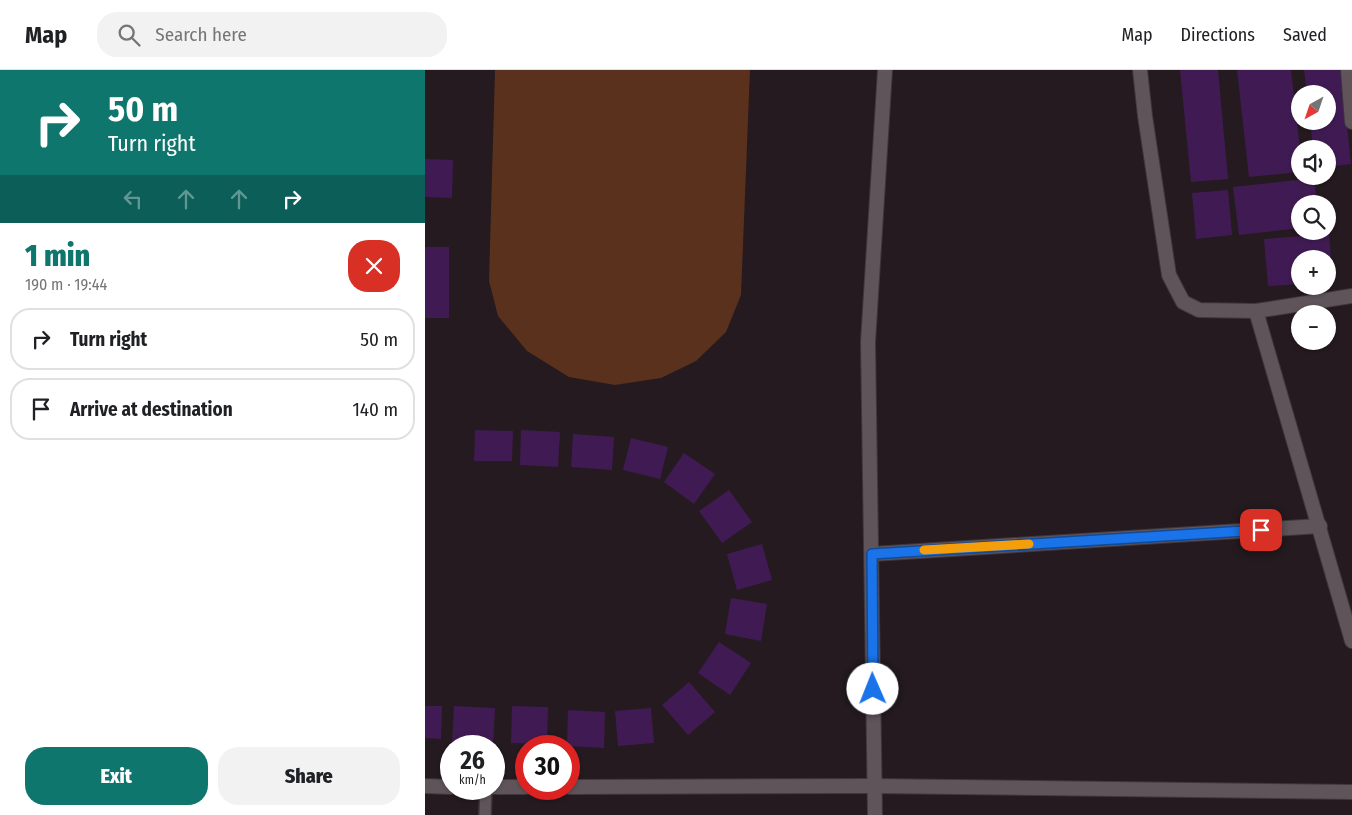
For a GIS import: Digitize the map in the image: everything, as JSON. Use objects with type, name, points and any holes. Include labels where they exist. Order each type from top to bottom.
[{"type":"street","points":[[875,815],[868,342],[885,70]]},
{"type":"street","points":[[1140,70],[1169,275],[1183,302],[1199,310],[1256,311],[1352,296]]},
{"type":"street","points":[[1347,70],[1352,122]]},
{"type":"street","points":[[1256,311],[1351,636]]},
{"type":"street","points":[[872,554],[1320,526]]},
{"type":"street","points":[[425,786],[440,787]]},
{"type":"street","points":[[580,787],[874,786],[1352,792]]},
{"type":"lane","points":[[485,815],[486,800]]},
{"type":"shaded area","points":[[495,70],[750,70],[741,295],[726,332],[696,361],[661,378],[615,385],[569,377],[527,351],[498,316],[489,281]]},
{"type":"building","points":[[1180,70],[1218,70],[1228,179],[1191,182]]},
{"type":"building","points":[[1237,70],[1291,70],[1293,85],[1291,85],[1291,130],[1298,130],[1299,140],[1291,140],[1291,173],[1249,177]]},
{"type":"building","points":[[1304,70],[1341,70],[1351,164],[1336,166],[1336,140],[1312,140],[1311,130],[1336,130],[1336,85],[1306,85]]},
{"type":"building","points":[[425,159],[453,160],[452,198],[425,197]]},
{"type":"building","points":[[1291,181],[1291,185],[1315,185],[1316,195],[1291,195],[1291,229],[1239,235],[1233,187]]},
{"type":"building","points":[[1228,190],[1232,235],[1196,239],[1192,193]]},
{"type":"building","points":[[1291,237],[1291,240],[1330,240],[1330,250],[1291,250],[1291,285],[1268,286],[1264,239]]},
{"type":"building","points":[[425,247],[449,247],[449,318],[425,318]]},
{"type":"building","points":[[475,430],[513,431],[512,461],[474,461]]},
{"type":"building","points":[[521,430],[560,432],[558,467],[520,465]]},
{"type":"building","points":[[573,434],[614,437],[612,470],[571,467]]},
{"type":"building","points":[[631,438],[668,447],[660,479],[623,470]]},
{"type":"building","points":[[684,453],[715,474],[694,504],[664,482]]},
{"type":"building","points":[[729,490],[752,522],[722,543],[699,511]]},
{"type":"building","points":[[762,544],[772,580],[737,590],[727,554]]},
{"type":"building","points":[[731,598],[767,604],[761,641],[725,634]]},
{"type":"building","points":[[719,642],[751,663],[730,695],[698,673]]},
{"type":"building","points":[[689,682],[715,712],[688,735],[662,705]]},
{"type":"building","points":[[425,706],[442,706],[440,739],[425,738]]},
{"type":"building","points":[[454,706],[495,708],[494,735],[452,735]]},
{"type":"building","points":[[512,706],[548,707],[547,735],[515,735],[515,743],[511,743]]},
{"type":"building","points":[[651,708],[654,743],[618,746],[615,711]]},
{"type":"building","points":[[568,710],[605,712],[604,748],[580,747],[580,735],[567,735]]},
{"type":"slow traffic","points":[[924,550],[1029,544]]},
{"type":"route","points":[[873,689],[872,554],[1261,530]]}]
